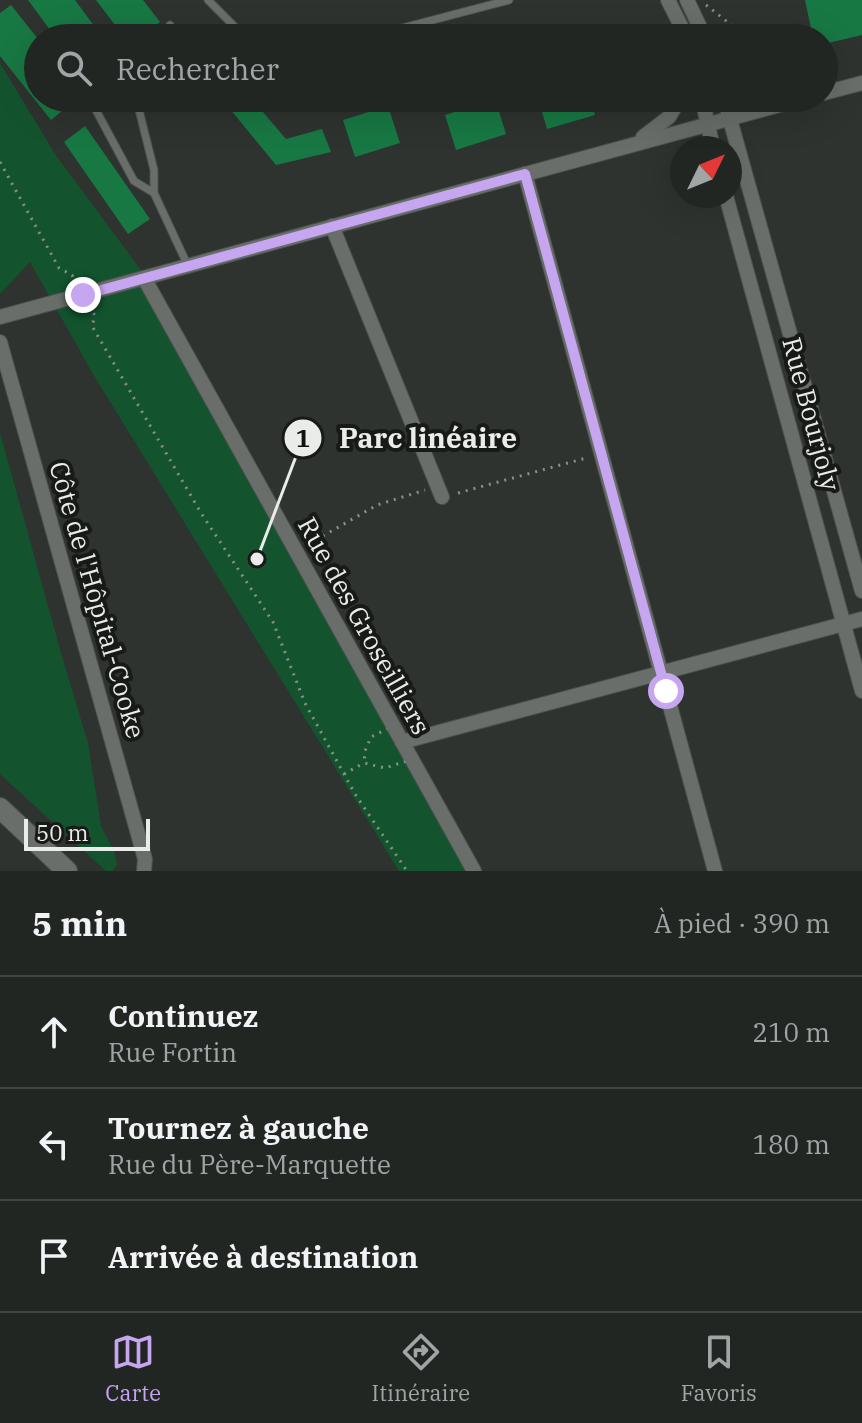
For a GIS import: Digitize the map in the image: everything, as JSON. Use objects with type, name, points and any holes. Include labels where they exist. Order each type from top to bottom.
[{"type":"street","points":[[668,0],[681,24]]},
{"type":"street","points":[[688,1],[699,24]]},
{"type":"street","points":[[676,14],[677,24]]},
{"type":"street","points":[[838,89],[862,83]]},
{"type":"street","points":[[633,144],[672,112]]},
{"type":"street","points":[[705,112],[710,136]]},
{"type":"street","name":"Rue Bourjoly","points":[[728,112],[862,591]]},
{"type":"street","points":[[0,317],[752,112]]},
{"type":"street","points":[[525,174],[715,871]]},
{"type":"street","name":"Rue Bourjoly","points":[[729,208],[862,691]]},
{"type":"street","points":[[332,226],[442,497]]},
{"type":"street","name":"Rue des Groseilliers","points":[[144,278],[474,871]]},
{"type":"street","name":"Côte de l'Hôpital-Cooke","points":[[0,342],[145,859],[144,871]]},
{"type":"street","points":[[402,742],[862,619]]},
{"type":"street","points":[[0,808],[67,871]]},
{"type":"lane","points":[[208,0],[232,24]]},
{"type":"lane","points":[[417,24],[509,0]]},
{"type":"lane","points":[[97,112],[134,181],[154,193]]},
{"type":"lane","points":[[140,112],[154,170],[154,193],[188,266]]},
{"type":"path","points":[[688,1],[700,0],[730,24]]},
{"type":"path","points":[[0,162],[59,268],[72,275]]},
{"type":"path","points":[[95,316],[92,326],[201,513],[273,622],[305,703],[344,774],[407,871]]},
{"type":"path","points":[[442,497],[601,454]]},
{"type":"path","points":[[295,552],[377,505],[410,495]]},
{"type":"path","points":[[344,774],[364,763],[385,768],[407,761],[402,742],[389,728],[376,733],[368,741],[364,763]]},
{"type":"green space","points":[[0,63],[24,103],[24,112],[30,112],[55,154],[152,285],[483,871],[399,871],[93,374],[30,262],[0,294]]},
{"type":"green space","points":[[0,433],[88,743],[101,826],[115,853],[117,865],[112,871],[106,871],[0,774]]},
{"type":"building","points":[[28,0],[75,0],[93,24],[46,24]]},
{"type":"building","points":[[96,0],[143,0],[160,22],[157,24],[114,24]]},
{"type":"building","points":[[805,0],[862,0],[862,35],[838,41],[838,24],[810,24]]},
{"type":"building","points":[[11,5],[26,24],[24,86],[0,56],[0,13]]},
{"type":"building","points":[[45,112],[61,112],[51,120]]},
{"type":"building","points":[[232,112],[263,112],[286,139],[322,129],[331,152],[276,165]]},
{"type":"building","points":[[369,112],[390,112],[400,143],[355,157],[343,120]]},
{"type":"building","points":[[454,112],[499,112],[506,134],[456,150],[445,115]]},
{"type":"building","points":[[542,112],[594,112],[595,115],[547,129]]},
{"type":"building","points":[[85,126],[150,219],[128,234],[64,142]]},
{"type":"place","name":"Parc linéaire","points":[[257,559]]},
{"type":"route","points":[[83,295],[525,174],[666,691]]}]
